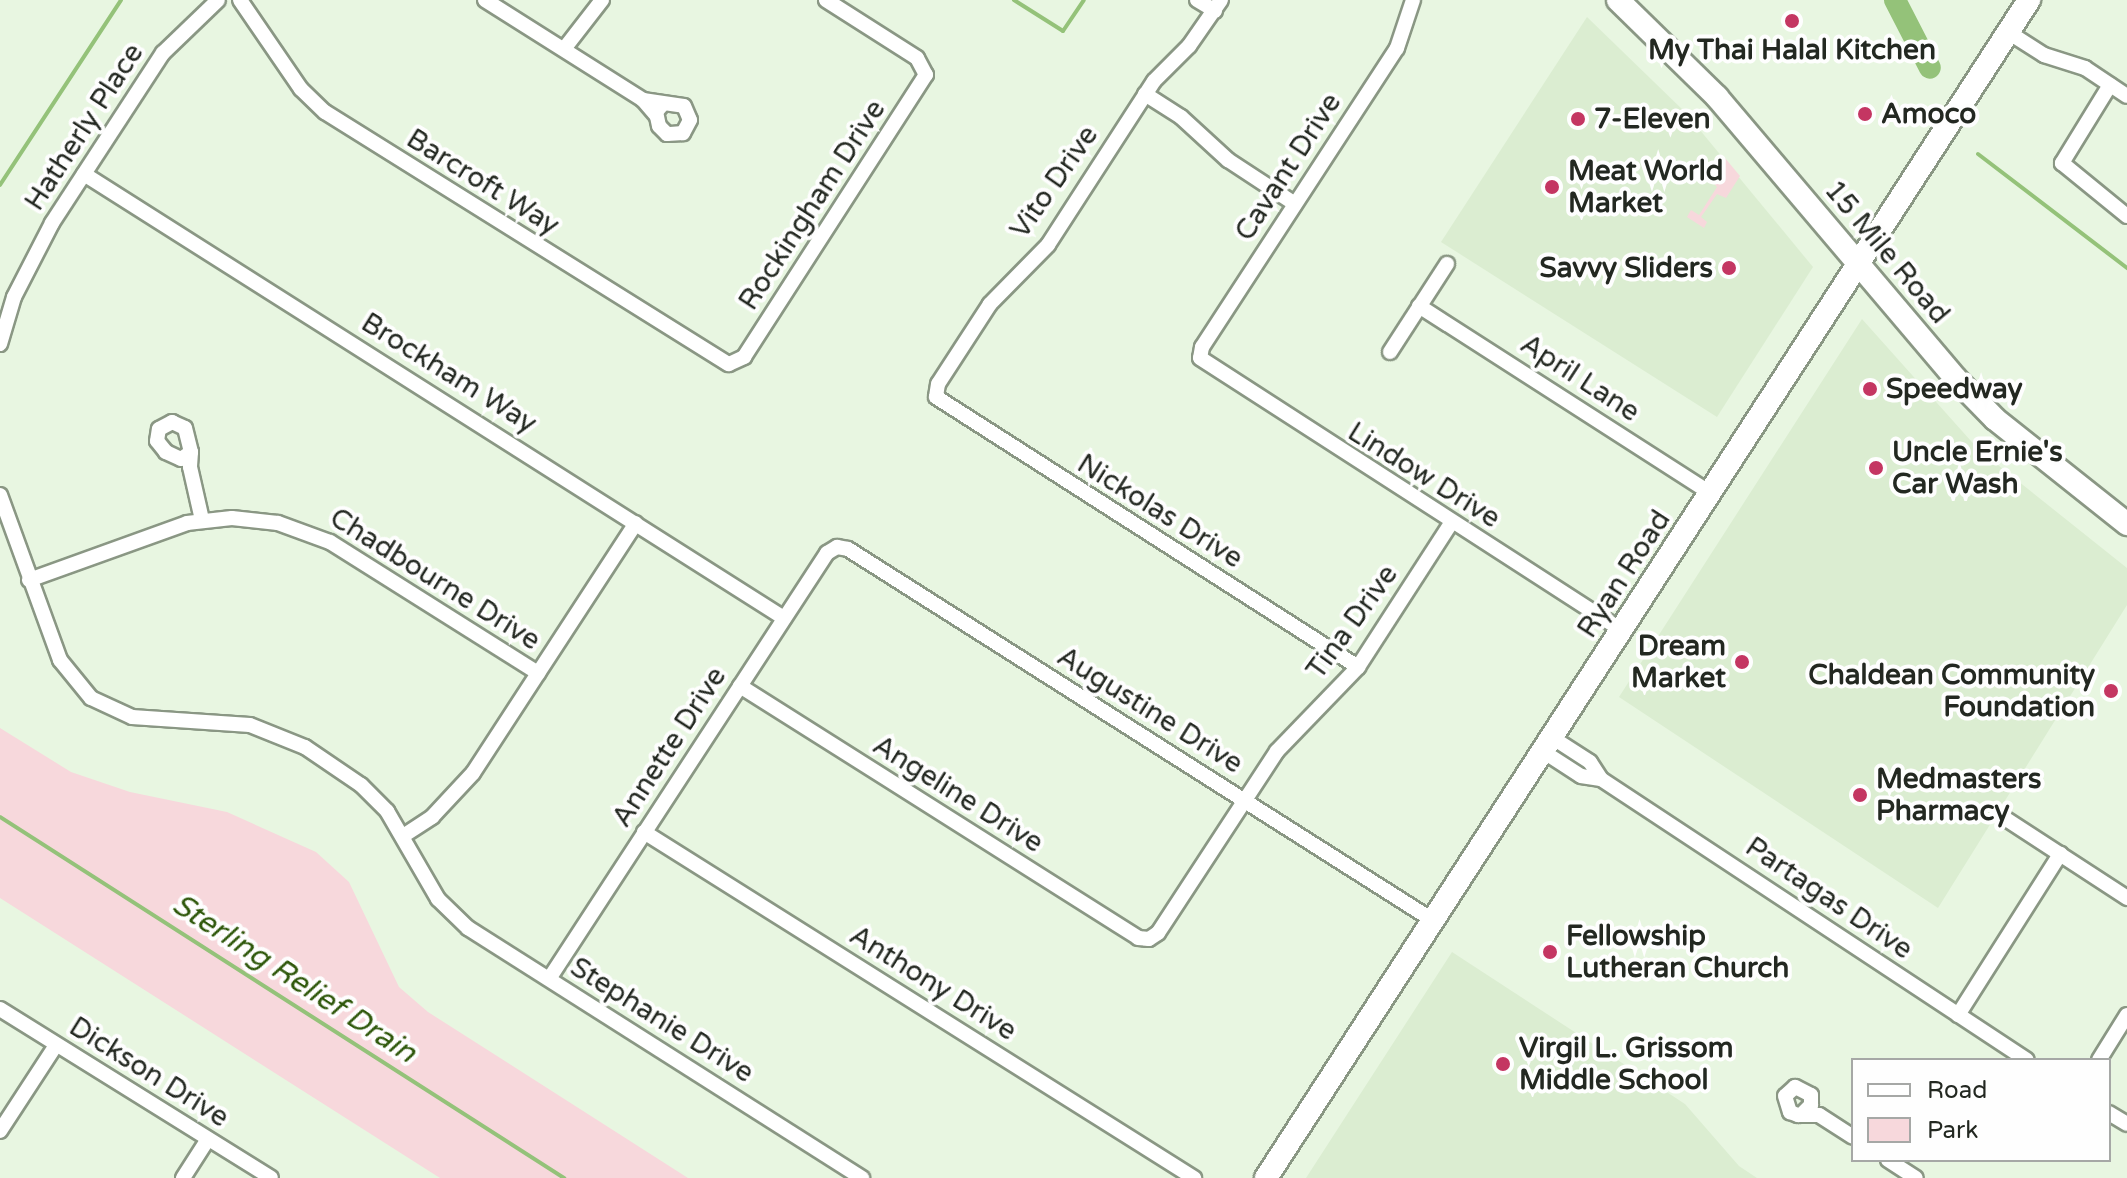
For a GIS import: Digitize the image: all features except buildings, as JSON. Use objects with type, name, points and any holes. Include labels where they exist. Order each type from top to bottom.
[{"type":"main road","name":"15 Mile Road","points":[[1618,0],[1717,97],[1858,264],[1995,419],[2127,524]]},
{"type":"main road","name":"Ryan Road","points":[[1266,1178],[1712,494],[2029,0]]},
{"type":"street","name":"Hatherly Place","points":[[0,344],[32,260],[84,174],[163,53],[218,0]]},
{"type":"street","name":"Barcroft Way","points":[[240,0],[301,89],[332,117],[723,363],[736,364]]},
{"type":"street","points":[[485,0],[660,110]]},
{"type":"street","points":[[564,49],[602,0]]},
{"type":"street","name":"Rockingham Drive","points":[[736,364],[916,94],[926,70],[917,58],[826,0]]},
{"type":"street","points":[[1197,0],[1218,6]]},
{"type":"street","name":"Cavant Drive","points":[[1200,358],[1202,347],[1397,48],[1413,0]]},
{"type":"street","name":"Vito Drive","points":[[936,397],[938,384],[990,304],[1048,245],[1145,94],[1218,6]]},
{"type":"street","points":[[2008,32],[2127,96]]},
{"type":"street","points":[[2110,85],[2062,163],[2127,216]]},
{"type":"street","points":[[1145,94],[1181,117],[1228,160],[1295,204]]},
{"type":"street","name":"Brockham Way","points":[[84,174],[784,618]]},
{"type":"street","points":[[1390,352],[1447,264]]},
{"type":"street","name":"April Lane","points":[[1419,306],[1712,494]]},
{"type":"street","name":"Lindow Drive","points":[[1200,358],[1451,523],[1623,631]]},
{"type":"street","name":"Nickolas Drive","points":[[936,397],[1358,667]]},
{"type":"street","points":[[184,455],[190,467],[202,520]]},
{"type":"street","points":[[0,498],[60,660],[91,698],[132,717],[250,725],[277,733],[361,785],[403,836],[432,817],[463,786],[636,523]]},
{"type":"street","name":"Chadbourne Drive","points":[[29,580],[202,520],[248,518],[308,531],[538,673]]},
{"type":"street","name":"Tina Drive","points":[[1149,939],[1158,933],[1277,751],[1358,667],[1451,523]]},
{"type":"street","name":"Annette Drive","points":[[549,979],[827,553],[837,547]]},
{"type":"street","name":"Augustine Drive","points":[[837,547],[848,549],[1434,921]]},
{"type":"street","name":"Angeline Drive","points":[[740,686],[1138,938],[1149,939]]},
{"type":"street","name":"Partagas Drive","points":[[1549,745],[1590,762],[1601,779],[2024,1058]]},
{"type":"street","points":[[2006,819],[2127,898]]},
{"type":"street","name":"Anthony Drive","points":[[644,832],[1194,1178]]},
{"type":"street","name":"Stephanie Drive","points":[[403,836],[438,899],[468,928],[862,1178]]},
{"type":"street","points":[[1958,1015],[2060,854]]},
{"type":"street","name":"Dickson Drive","points":[[0,1009],[271,1178]]},
{"type":"street","points":[[2100,1058],[2127,1015]]},
{"type":"street","points":[[0,1131],[56,1045]]},
{"type":"street","points":[[1819,1115],[1812,1100],[1800,1087],[1787,1092],[1786,1109],[1819,1115],[1851,1136]]},
{"type":"street","points":[[1802,1114],[1812,1100]]},
{"type":"street","points":[[183,1178],[208,1139]]},
{"type":"street","points":[[1891,1162],[1916,1178]]},
{"type":"shaded area","points":[[1587,17],[1685,112],[1813,267],[1717,417],[1441,242]]},
{"type":"shaded area","points":[[1862,319],[1979,450],[2127,568],[2127,605],[1938,908],[1619,697]]},
{"type":"shaded area","name":"Virgil L. Grissom Middle School","points":[[1452,952],[1685,1104],[1739,1166],[1757,1178],[1306,1178]]},
{"type":"green space","points":[[1725,158],[1740,176],[1726,198],[1717,194],[1701,217],[1707,222],[1704,228],[1687,217],[1691,210],[1699,215],[1717,187],[1710,179]]},
{"type":"green space","name":"Sterling Relief Drain","points":[[0,728],[71,772],[130,792],[227,812],[316,852],[349,882],[399,987],[428,1012],[688,1178],[440,1178],[0,898]]},
{"type":"waterway","points":[[0,185],[121,0]]},
{"type":"waterway","points":[[1014,0],[1063,31],[1084,0]]},
{"type":"waterway","points":[[1895,0],[1930,68]]},
{"type":"waterway","points":[[1978,154],[2127,268]]},
{"type":"waterway","name":"Sterling Relief Drain","points":[[0,817],[564,1178]]},
{"type":"place","name":"My Thai Halal Kitchen","points":[[1792,21]]},
{"type":"place","name":"Amoco","points":[[1865,114]]},
{"type":"place","name":"7-Eleven","points":[[1578,119]]},
{"type":"place","name":"Meat World Market","points":[[1552,187]]},
{"type":"place","name":"Savvy Sliders","points":[[1729,268]]},
{"type":"place","name":"Speedway","points":[[1870,389]]},
{"type":"place","name":"Uncle Ernie's Car Wash","points":[[1876,468]]},
{"type":"place","name":"Dream Market","points":[[1742,662]]},
{"type":"place","name":"Chaldean Community Foundation","points":[[2111,691]]},
{"type":"place","name":"Medmasters Pharmacy","points":[[1860,795]]},
{"type":"place","name":"Fellowship Lutheran Church","points":[[1550,952]]},
{"type":"place","name":"Virgil L. Grissom Middle School","points":[[1503,1064]]}]
